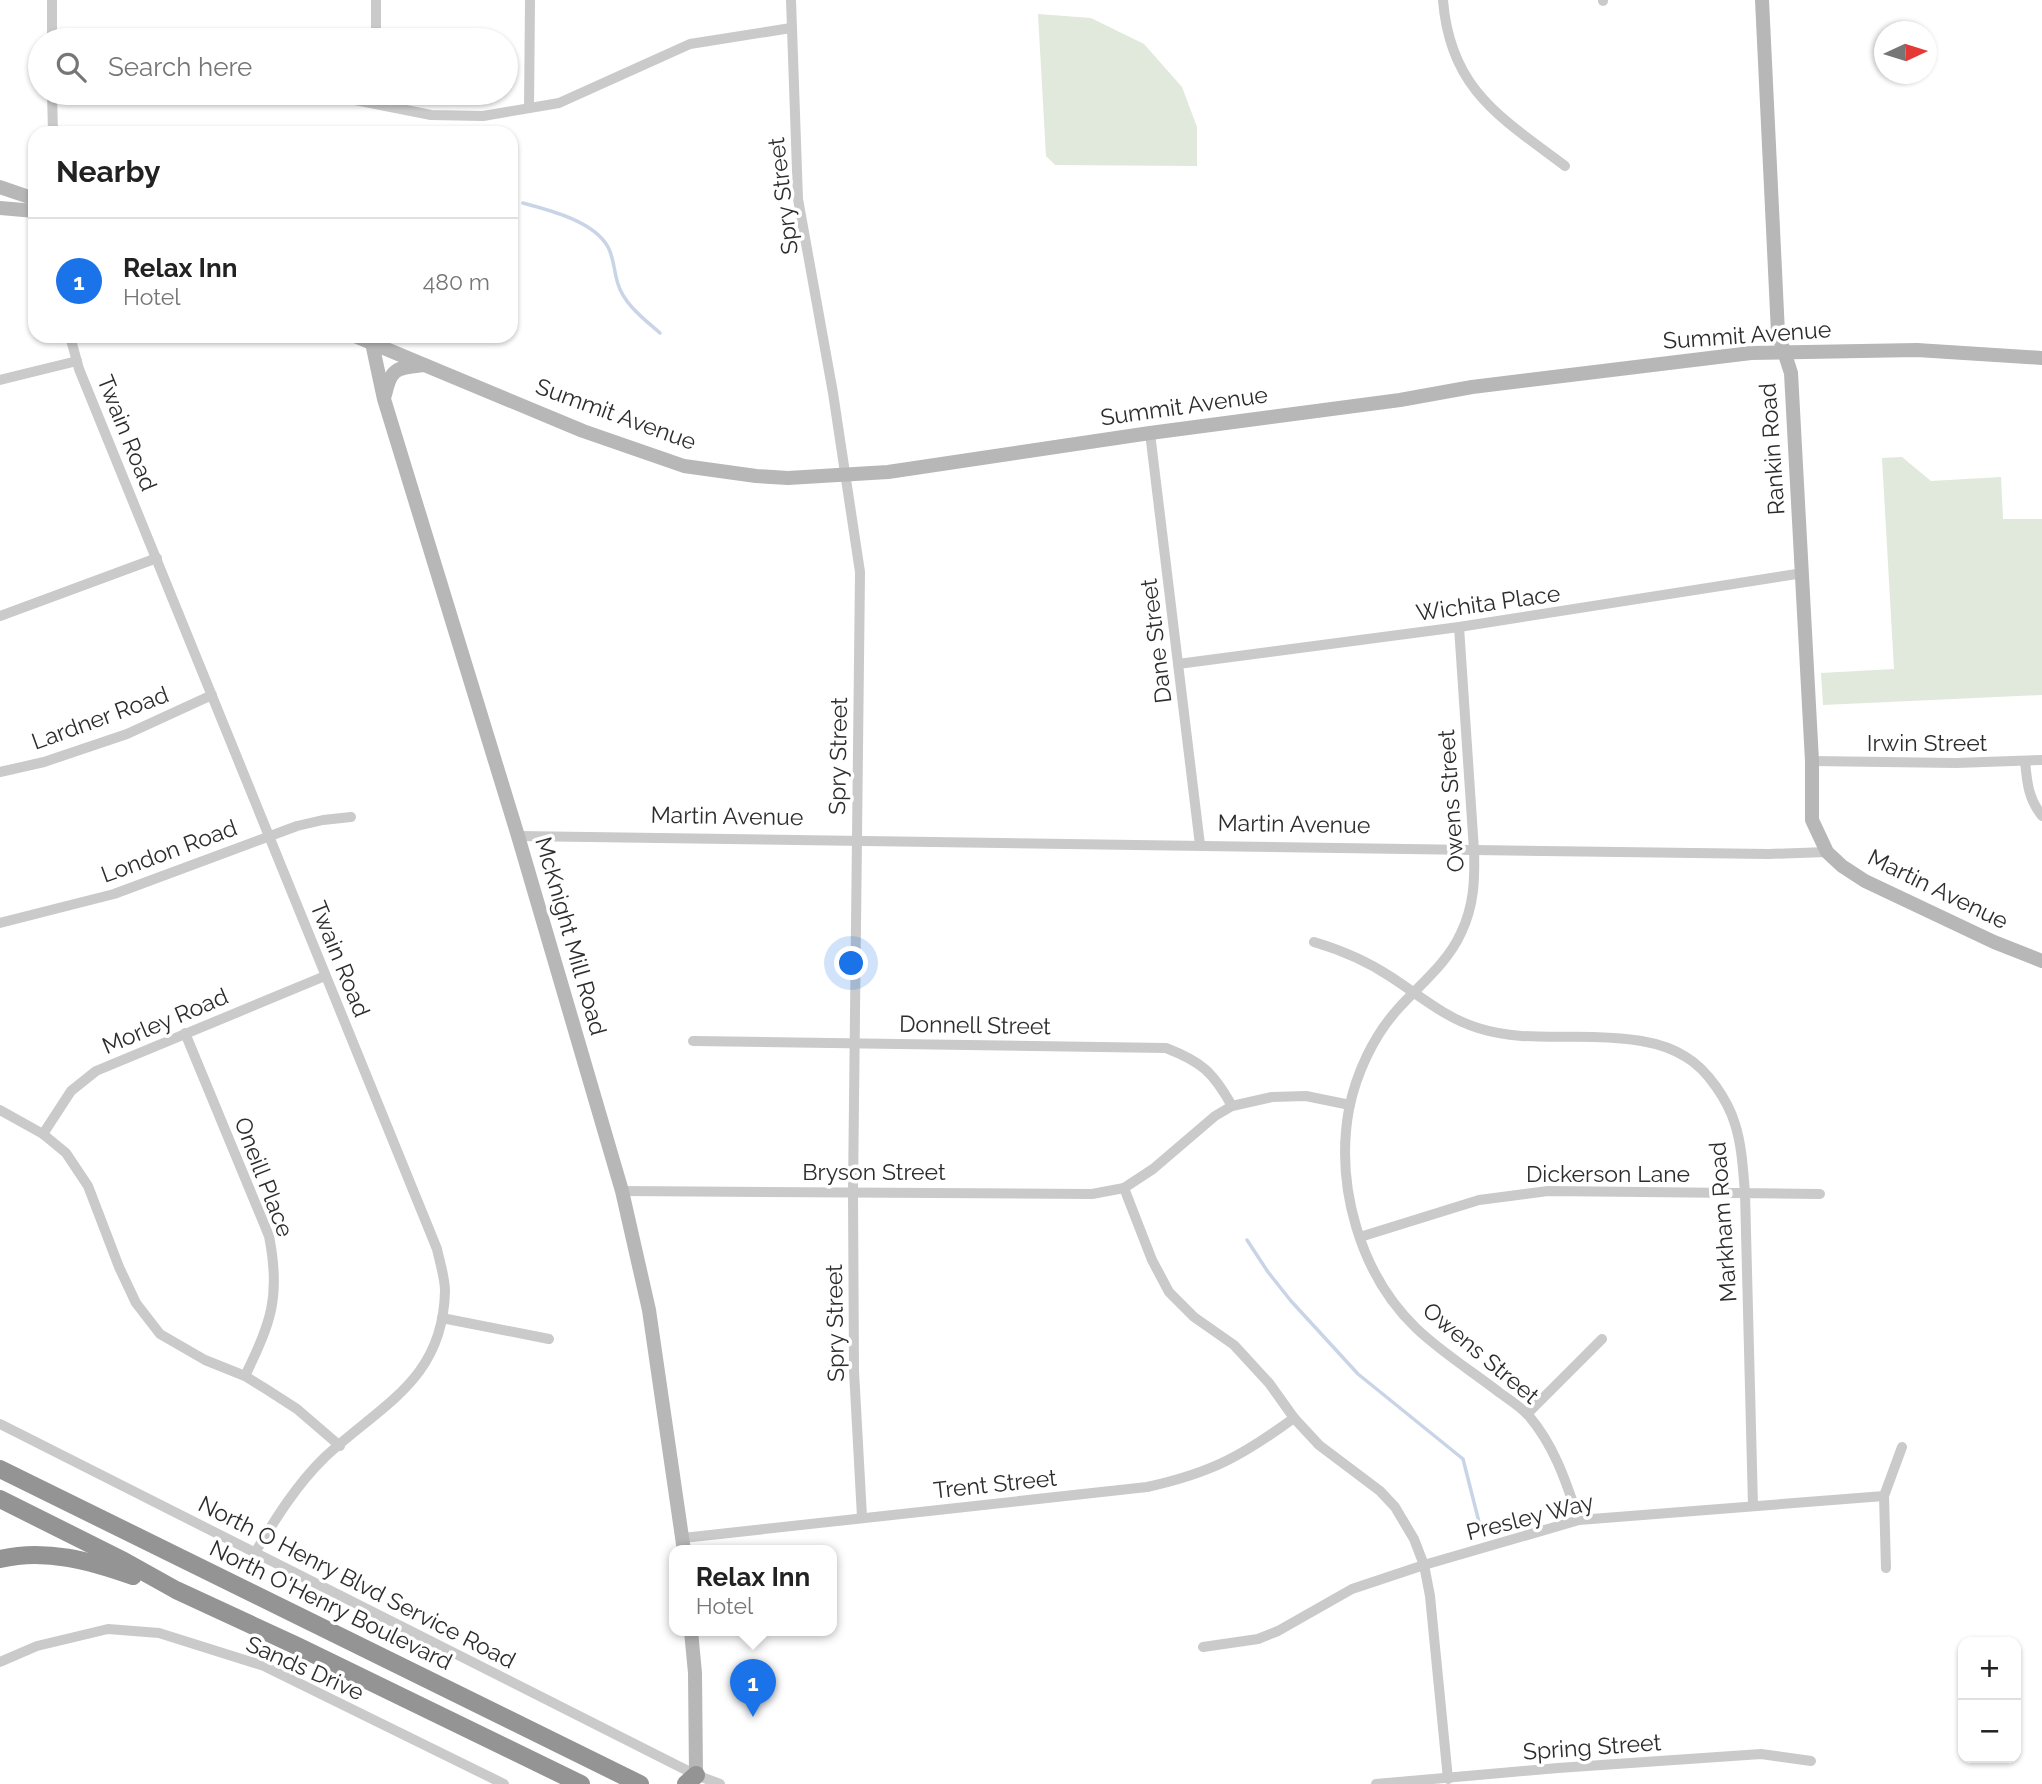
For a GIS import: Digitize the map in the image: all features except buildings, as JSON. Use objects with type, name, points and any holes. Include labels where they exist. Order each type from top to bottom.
[{"type":"highway","name":"North O'Henry Boulevard","points":[[0,1469],[637,1783]]},
{"type":"highway","points":[[0,1499],[176,1590],[581,1784]]},
{"type":"highway","points":[[0,1559],[13,1556],[66,1557],[176,1590]]},
{"type":"highway","points":[[637,1783],[658,1784]]},
{"type":"street","points":[[52,0],[52,28]]},
{"type":"street","points":[[376,0],[376,28]]},
{"type":"street","points":[[529,108],[530,0]]},
{"type":"street","name":"Spry Street","points":[[791,0],[799,200],[860,572],[853,1191],[854,1371],[862,1517]]},
{"type":"street","points":[[1443,0],[1444,21],[1455,59],[1471,88],[1508,124],[1566,166]]},
{"type":"street","name":"Rankin Road","points":[[1762,0],[1778,333],[1791,373],[1812,761],[1812,820],[1828,852]]},
{"type":"street","points":[[380,105],[431,115],[483,116],[559,103],[690,44],[791,28]]},
{"type":"street","points":[[52,105],[53,126]]},
{"type":"street","points":[[0,187],[28,197]]},
{"type":"street","points":[[0,208],[28,211]]},
{"type":"street","name":"Twain Road","points":[[72,343],[437,1250],[445,1289],[442,1318],[425,1366],[403,1392],[325,1457],[283,1506],[256,1551]]},
{"type":"street","name":"Summit Avenue","points":[[372,343],[583,431],[684,466],[778,477],[846,476],[901,470],[1400,400],[1472,387],[1751,353],[1917,350],[2042,358]]},
{"type":"street","name":"McKnight Mill Road","points":[[372,343],[384,399],[518,836],[622,1191],[649,1310],[684,1544]]},
{"type":"street","points":[[0,380],[77,361]]},
{"type":"street","points":[[384,399],[389,377],[393,372],[424,365]]},
{"type":"street","name":"Dane Street","points":[[1150,433],[1200,845]]},
{"type":"street","points":[[0,616],[157,558]]},
{"type":"street","name":"Wichita Place","points":[[1178,664],[1459,627],[1803,573]]},
{"type":"street","name":"Owens Street","points":[[1459,627],[1475,884],[1461,934],[1447,957],[1396,1011],[1368,1051],[1350,1105],[1346,1131],[1348,1187],[1360,1237],[1372,1270],[1391,1300],[1417,1329],[1527,1414],[1553,1449],[1579,1520]]},
{"type":"street","name":"Lardner Road","points":[[0,772],[44,762],[127,734],[212,695]]},
{"type":"street","name":"Irwin Street","points":[[1812,761],[2042,761]]},
{"type":"street","points":[[2025,761],[2028,790],[2033,805],[2042,816]]},
{"type":"street","name":"London Road","points":[[0,923],[114,894],[270,835],[323,820],[351,817]]},
{"type":"street","name":"Martin Avenue","points":[[518,836],[1769,854],[1828,852],[1842,866],[1866,881],[1994,942],[2042,961]]},
{"type":"street","name":"Markham Road","points":[[1314,942],[1364,961],[1448,1016],[1477,1028],[1512,1036],[1630,1039],[1655,1044],[1687,1057],[1724,1097],[1741,1148],[1745,1193],[1753,1506]]},
{"type":"street","name":"Morley Road","points":[[43,1133],[71,1091],[96,1071],[325,976]]},
{"type":"street","name":"Oneill Place","points":[[185,1033],[270,1236],[275,1262],[275,1293],[269,1324],[245,1376]]},
{"type":"street","name":"Donnell Street","points":[[693,1041],[1166,1048],[1193,1059],[1219,1083],[1232,1106]]},
{"type":"street","points":[[1350,1105],[1306,1096],[1272,1097],[1232,1106],[1215,1116],[1153,1169],[1124,1188],[1152,1260],[1169,1292],[1194,1317],[1234,1345],[1269,1383],[1294,1418],[1319,1446],[1356,1471],[1395,1507],[1414,1539],[1424,1565],[1430,1596],[1448,1779]]},
{"type":"street","points":[[0,1110],[43,1133],[66,1153],[88,1186],[136,1303],[160,1334],[205,1360],[245,1376],[297,1409],[340,1446]]},
{"type":"street","name":"Bryson Street","points":[[622,1191],[1092,1194],[1124,1188]]},
{"type":"street","name":"Dickerson Lane","points":[[1360,1237],[1479,1200],[1512,1194],[1548,1191],[1820,1194]]},
{"type":"street","points":[[442,1318],[549,1339]]},
{"type":"street","points":[[1527,1414],[1602,1339]]},
{"type":"street","name":"Trent Street","points":[[684,1544],[862,1517],[1147,1487],[1209,1471],[1261,1442],[1294,1418]]},
{"type":"street","name":"North O Henry Blvd Service Road","points":[[0,1424],[256,1551],[693,1781]]},
{"type":"street","points":[[1886,1569],[1884,1496],[1902,1447]]},
{"type":"street","name":"Presley Way","points":[[1203,1647],[1258,1639],[1278,1631],[1352,1589],[1579,1520],[1884,1496]]},
{"type":"street","name":"Sands Drive","points":[[0,1662],[46,1643],[108,1629],[159,1633],[264,1666],[504,1784]]},
{"type":"street","points":[[691,1636],[693,1781],[720,1784]]},
{"type":"street","name":"Spring Street","points":[[1376,1784],[1761,1754],[1811,1761]]},
{"type":"shaded area","points":[[1038,14],[1091,18],[1144,44],[1182,87],[1197,127],[1197,166],[1055,165],[1046,156]]},
{"type":"shaded area","points":[[1902,457],[1931,481],[2001,477],[2003,519],[2042,519],[2042,695],[1823,705],[1821,673],[1894,669],[1882,458]]},
{"type":"waterway","points":[[523,203],[582,223],[601,238],[610,251],[618,284],[625,298],[635,311],[660,333]]},
{"type":"waterway","points":[[1247,1240],[1291,1301],[1358,1374],[1463,1459],[1479,1522]]},
{"type":"place","name":"Relax Inn","points":[[753,1717]]}]
